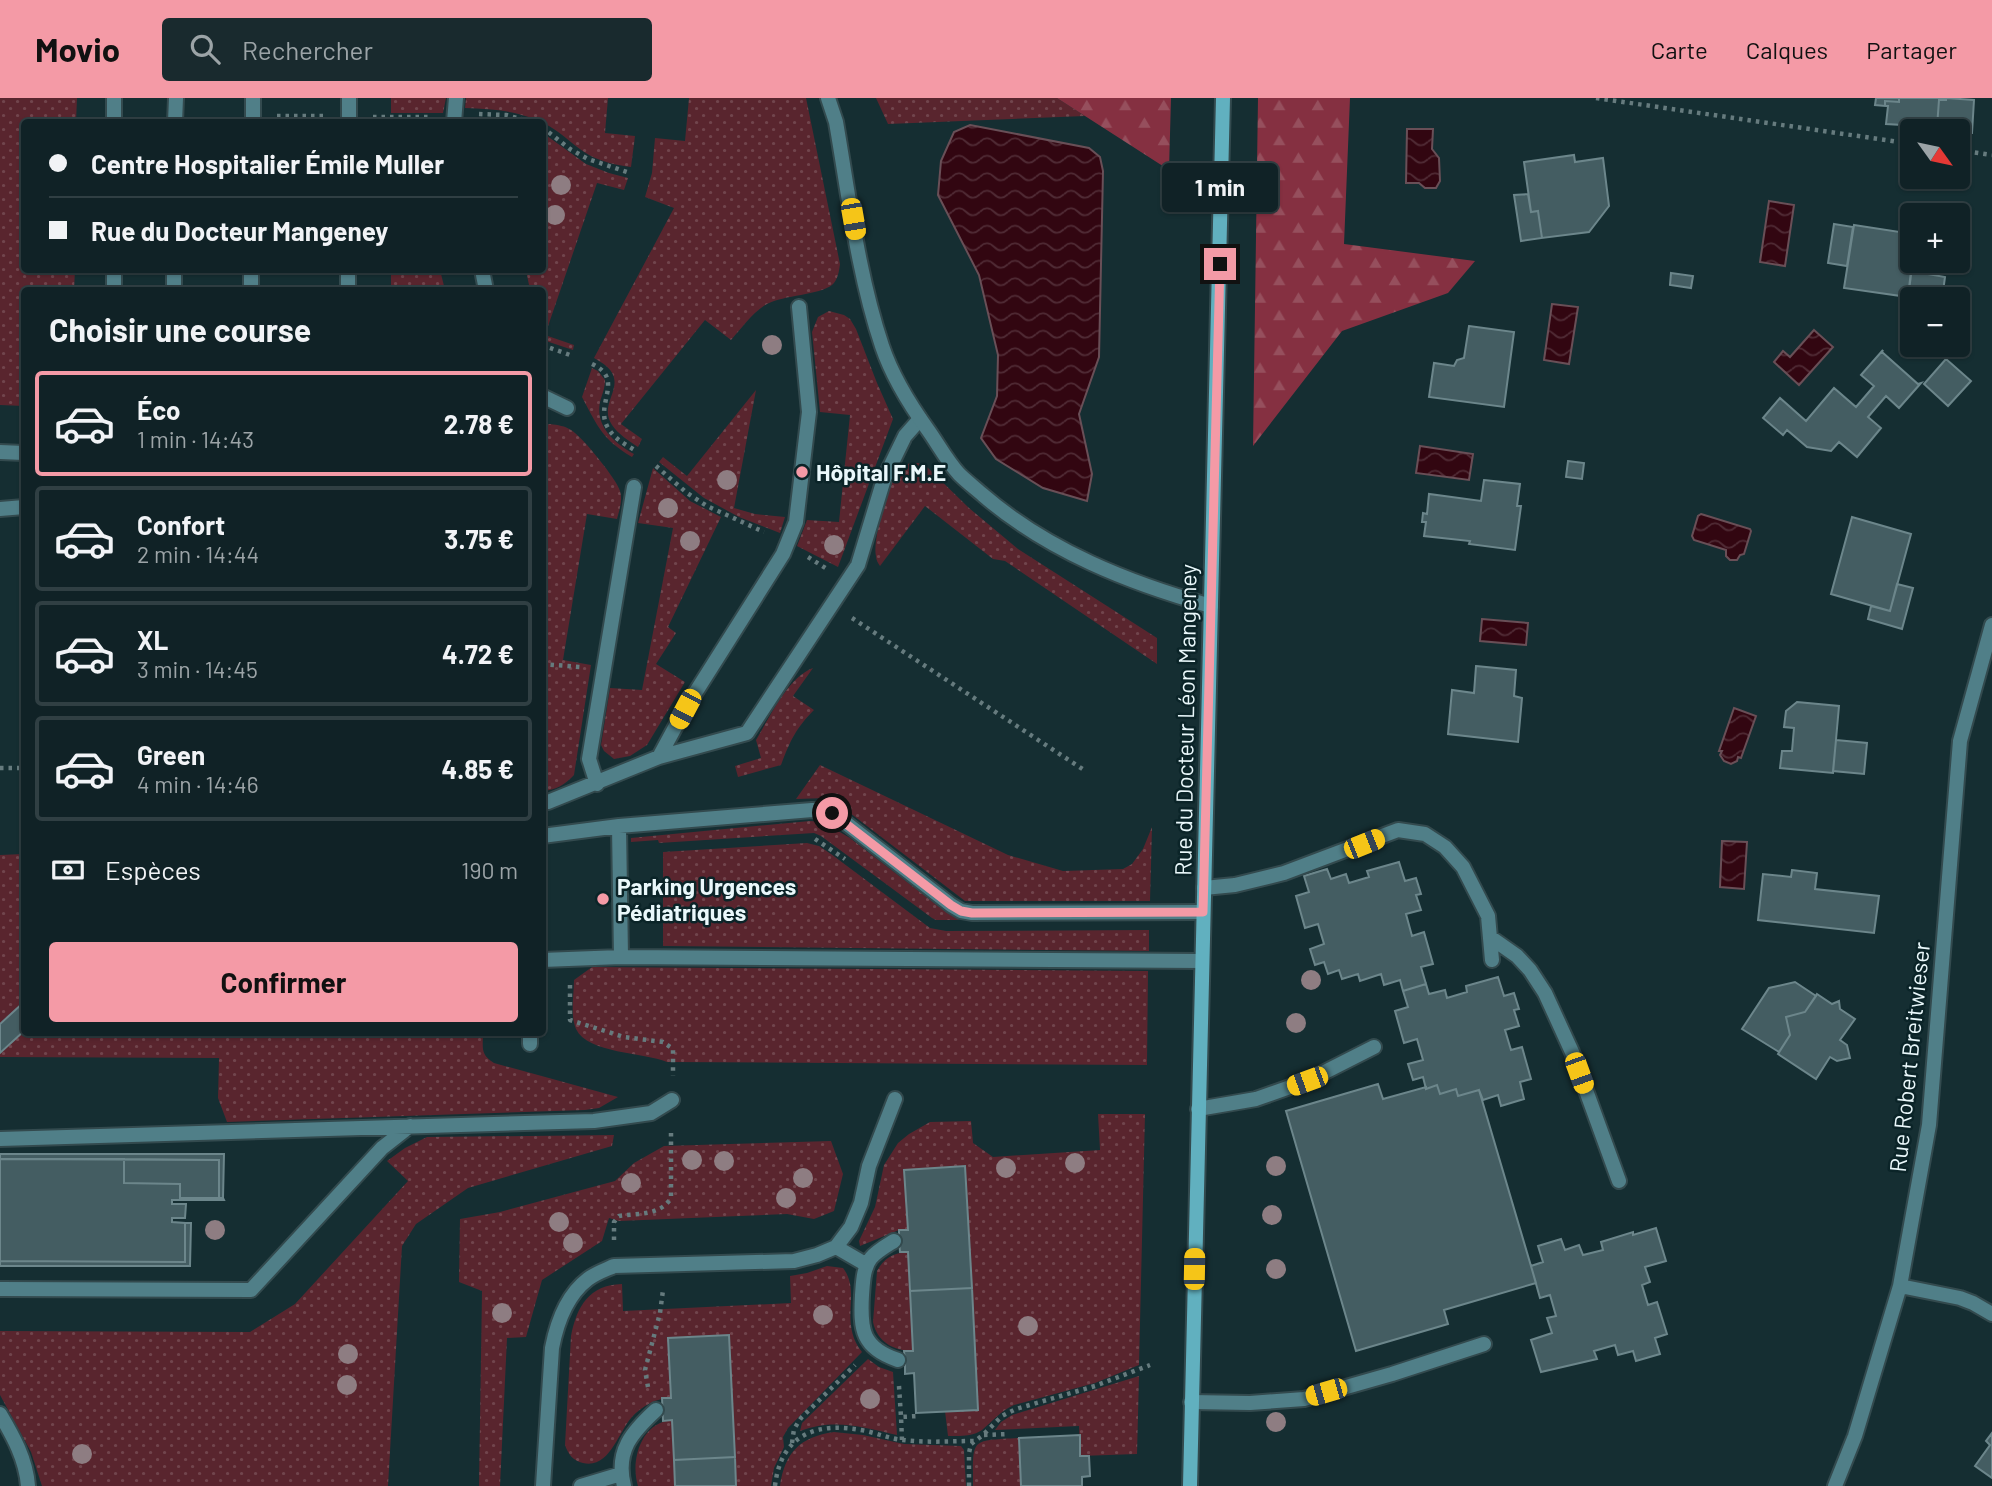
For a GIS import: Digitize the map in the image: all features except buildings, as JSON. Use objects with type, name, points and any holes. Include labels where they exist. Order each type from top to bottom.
[{"type":"street","points":[[114,98],[114,119]]},
{"type":"street","points":[[176,98],[176,119]]},
{"type":"street","points":[[253,98],[253,119]]},
{"type":"street","points":[[342,119],[349,98]]},
{"type":"street","points":[[454,119],[456,98]]},
{"type":"street","points":[[828,98],[836,122],[867,291],[883,348],[920,419],[959,473],[1025,528],[1075,556],[1168,594],[1211,606]]},
{"type":"street","name":"Rue du Docteur Léon Mangeney","points":[[1190,1486],[1223,98]]},
{"type":"street","points":[[659,757],[685,709],[783,554],[796,522],[809,412],[799,307]]},
{"type":"street","points":[[546,398],[567,408]]},
{"type":"street","points":[[546,802],[597,784],[659,757],[747,733],[858,565],[884,479],[905,436],[920,419]]},
{"type":"street","points":[[0,452],[21,453]]},
{"type":"street","points":[[597,784],[589,759],[634,487]]},
{"type":"street","points":[[0,509],[21,507]]},
{"type":"street","name":"Rue Robert Breitwieser","points":[[1835,1486],[1856,1436],[1900,1286],[1929,1125],[1960,741],[1992,625]]},
{"type":"street","points":[[546,835],[619,826],[812,810],[832,813],[961,911],[1203,912]]},
{"type":"street","points":[[619,826],[621,957]]},
{"type":"street","points":[[1204,888],[1235,885],[1284,873],[1398,830],[1425,834],[1445,847],[1464,867],[1488,916],[1493,960]]},
{"type":"street","points":[[1490,937],[1517,956],[1545,993],[1572,1052],[1619,1181]]},
{"type":"street","points":[[546,960],[621,957],[1202,961]]},
{"type":"street","points":[[1198,1110],[1256,1099],[1307,1081],[1374,1047]]},
{"type":"street","points":[[0,1139],[594,1122],[650,1113],[672,1100]]},
{"type":"street","points":[[543,1486],[554,1339],[564,1310],[574,1292],[590,1278],[614,1266],[794,1261],[836,1247],[851,1227],[861,1203],[869,1166],[895,1100]]},
{"type":"street","points":[[0,1289],[251,1290],[382,1148],[410,1126]]},
{"type":"street","points":[[894,1241],[881,1249],[867,1265],[863,1279],[861,1320],[863,1331],[873,1347],[884,1356],[898,1360]]},
{"type":"street","points":[[836,1247],[867,1265]]},
{"type":"street","points":[[1900,1286],[1960,1298],[1992,1314]]},
{"type":"street","points":[[1191,1402],[1250,1403],[1304,1398],[1392,1374],[1485,1344]]},
{"type":"street","points":[[581,1486],[622,1480],[621,1461],[630,1436],[656,1410]]},
{"type":"street","points":[[0,1414],[17,1443],[28,1486]]},
{"type":"path","points":[[1596,98],[1900,142]]},
{"type":"path","points":[[478,114],[506,115],[521,119]]},
{"type":"path","points":[[273,116],[342,119]]},
{"type":"path","points":[[390,117],[429,117]]},
{"type":"path","points":[[546,130],[588,159],[630,173]]},
{"type":"path","points":[[1970,152],[1992,155]]},
{"type":"path","points":[[546,346],[570,355]]},
{"type":"path","points":[[592,364],[605,372],[609,379],[603,407],[606,424],[622,443],[636,451]]},
{"type":"path","points":[[656,466],[687,493],[707,506],[767,533]]},
{"type":"path","points":[[851,618],[1084,770]]},
{"type":"path","points":[[546,664],[563,666]]},
{"type":"path","points":[[0,768],[21,768]]},
{"type":"path","points":[[570,981],[570,1020],[624,1037],[663,1042],[673,1049],[674,1069]]},
{"type":"path","points":[[614,1242],[614,1222],[619,1216],[658,1211],[666,1206],[671,1198],[671,1143]]},
{"type":"path","points":[[649,1391],[645,1370],[660,1313]]},
{"type":"path","points":[[792,1444],[794,1429],[801,1418],[873,1347]]},
{"type":"path","points":[[898,1360],[902,1440]]},
{"type":"path","points":[[969,1486],[968,1454],[971,1444],[1008,1412],[1095,1386],[1150,1365]]},
{"type":"path","points":[[901,1418],[918,1416]]},
{"type":"path","points":[[775,1486],[781,1459],[792,1444],[816,1430],[866,1431],[902,1440],[975,1441]]},
{"type":"path","points":[[983,1435],[1008,1434]]},
{"type":"shaded area","points":[[0,98],[77,98],[76,119],[21,119],[21,273],[75,273],[74,287],[21,287],[21,406],[0,405]]},
{"type":"shaded area","points":[[391,98],[446,98],[443,113],[391,113]]},
{"type":"shaded area","points":[[466,98],[608,98],[605,133],[635,136],[631,167],[609,163],[584,152],[546,125],[546,119],[533,119],[498,110],[465,108]]},
{"type":"shaded area","points":[[689,98],[806,98],[840,267],[832,285],[819,291],[767,304],[752,316],[731,340],[705,320],[621,424],[642,439],[638,447],[612,425],[608,407],[615,383],[613,375],[607,366],[594,358],[674,208],[645,197],[652,173],[655,138],[685,141]]},
{"type":"shaded area","points":[[876,98],[1057,98],[1085,116],[888,124]]},
{"type":"shaded area","points":[[546,135],[586,164],[628,178],[624,190],[597,183],[546,332],[546,287],[529,287],[527,273],[546,273]]},
{"type":"shaded area","points":[[391,273],[441,273],[444,287],[391,287]]},
{"type":"shaded area","points":[[829,311],[850,319],[856,329],[893,419],[838,567],[797,546],[807,520],[839,522],[850,415],[820,412],[812,332],[818,317]]},
{"type":"shaded area","points":[[546,335],[574,345],[573,350],[546,341]]},
{"type":"shaded area","points":[[592,368],[605,380],[599,411],[604,427],[620,445],[634,454],[632,457],[602,432],[582,397]]},
{"type":"shaded area","points":[[756,390],[734,508],[755,514],[785,517],[780,533],[739,517],[704,498],[659,462],[663,457],[687,476]]},
{"type":"shaded area","points":[[546,425],[569,429],[583,440],[613,478],[621,498],[617,519],[587,514],[563,660],[591,665],[574,775],[560,786],[546,790]]},
{"type":"shaded area","points":[[911,463],[926,466],[969,508],[1018,549],[1157,638],[1157,664],[1005,561],[993,559],[925,506],[880,566],[875,548],[883,510],[896,474]]},
{"type":"shaded area","points":[[653,468],[690,501],[721,517],[668,627],[676,633],[656,664],[685,682],[647,745],[630,756],[614,759],[601,745],[610,688],[642,690],[673,528],[638,523]]},
{"type":"shaded area","points":[[813,668],[793,696],[814,710],[794,735],[781,765],[738,777],[735,766],[761,758],[756,740],[780,699],[795,680]]},
{"type":"shaded area","points":[[820,765],[1008,855],[1063,871],[1123,869],[1132,864],[1143,849],[1152,827],[1150,901],[965,901],[833,800],[796,799]]},
{"type":"shaded area","points":[[823,822],[850,838],[959,920],[932,918],[814,833],[659,843],[658,840],[631,842],[631,838]]},
{"type":"shaded area","points":[[807,843],[819,846],[831,854],[930,928],[946,931],[1149,930],[1149,951],[663,946],[663,852]]},
{"type":"shaded area","points":[[21,854],[21,1036],[483,1036],[484,1054],[494,1063],[618,1097],[599,1108],[585,1110],[227,1122],[218,1098],[219,1058],[0,1057],[0,855]]},
{"type":"shaded area","points":[[592,967],[1148,971],[1147,1065],[667,1062],[604,1048],[582,1037],[576,1029],[573,1017],[574,980]]},
{"type":"shaded area","points":[[1098,1114],[1145,1114],[1139,1365],[1095,1383],[1014,1405],[974,1434],[948,1436],[945,1411],[978,1410],[965,1167],[905,1170],[908,1230],[899,1230],[860,1246],[859,1241],[875,1207],[884,1165],[898,1143],[930,1122],[971,1121],[973,1143],[993,1157],[1100,1150]]},
{"type":"shaded area","points":[[614,1135],[612,1146],[468,1188],[416,1224],[402,1246],[388,1486],[42,1486],[31,1452],[0,1395],[0,1331],[250,1332],[295,1304],[408,1181],[387,1161],[405,1148],[427,1137]]},
{"type":"shaded area","points":[[831,1141],[843,1174],[834,1211],[814,1219],[787,1214],[619,1221],[609,1218],[602,1241],[542,1280],[526,1337],[507,1338],[500,1486],[479,1486],[482,1291],[459,1282],[460,1219],[500,1212],[615,1181],[634,1163],[664,1146]]},
{"type":"shaded area","points":[[908,1252],[913,1351],[887,1344],[878,1335],[873,1322],[877,1271],[890,1257]]},
{"type":"shaded area","points":[[827,1266],[843,1268],[848,1278],[851,1287],[852,1329],[862,1352],[788,1428],[783,1437],[784,1447],[774,1468],[771,1486],[736,1486],[729,1335],[668,1338],[671,1398],[655,1401],[636,1413],[607,1455],[600,1460],[583,1463],[576,1461],[569,1454],[565,1445],[571,1336],[581,1307],[593,1293],[601,1288],[622,1284],[623,1311],[791,1303],[790,1276]]},
{"type":"shaded area","points":[[868,1359],[893,1372],[897,1435],[837,1424],[800,1431],[802,1423]]},
{"type":"shaded area","points":[[1139,1376],[1137,1454],[1080,1456],[1079,1426],[995,1430],[1012,1415]]},
{"type":"shaded area","points":[[672,1420],[675,1486],[638,1486],[636,1465],[640,1444],[652,1428],[661,1422]]},
{"type":"shaded area","points":[[834,1432],[904,1444],[961,1446],[964,1450],[966,1486],[780,1486],[786,1464],[796,1448],[812,1438]]},
{"type":"shaded area","points":[[1019,1438],[1021,1486],[973,1486],[973,1458],[978,1445],[991,1440]]},
{"type":"green space","points":[[1057,98],[1171,98],[1169,170]]},
{"type":"green space","points":[[1258,98],[1350,98],[1344,244],[1475,261],[1448,293],[1342,331],[1253,446]]},
{"type":"water","points":[[970,125],[1089,148],[1100,157],[1103,171],[1099,357],[1079,414],[1092,474],[1087,501],[1043,488],[996,459],[981,438],[997,396],[998,355],[979,275],[938,195],[941,161],[954,132]]},
{"type":"water","points":[[1407,129],[1433,129],[1432,149],[1439,158],[1440,181],[1436,188],[1425,188],[1419,183],[1406,183]]},
{"type":"water","points":[[1769,201],[1794,205],[1785,266],[1760,262]]},
{"type":"water","points":[[1552,304],[1578,307],[1569,364],[1544,360]]},
{"type":"water","points":[[1814,330],[1833,347],[1799,385],[1774,362],[1783,351],[1790,357]]},
{"type":"water","points":[[1420,446],[1473,454],[1469,480],[1416,473]]},
{"type":"water","points":[[1701,514],[1750,529],[1744,554],[1737,560],[1730,560],[1726,556],[1726,550],[1694,540],[1692,536]]},
{"type":"water","points":[[1482,619],[1528,623],[1526,645],[1480,641]]},
{"type":"water","points":[[1734,708],[1756,716],[1741,758],[1738,757],[1737,761],[1731,764],[1724,761],[1720,755],[1722,751],[1719,751]]},
{"type":"water","points":[[1722,841],[1747,842],[1744,889],[1720,887]]},
{"type":"place","name":"Hôpital F.M.E","points":[[802,472]]},
{"type":"place","name":"Parking Urgences Pédiatriques","points":[[603,899]]},
{"type":"route","points":[[832,813],[961,911],[1203,912],[1220,264]]}]
